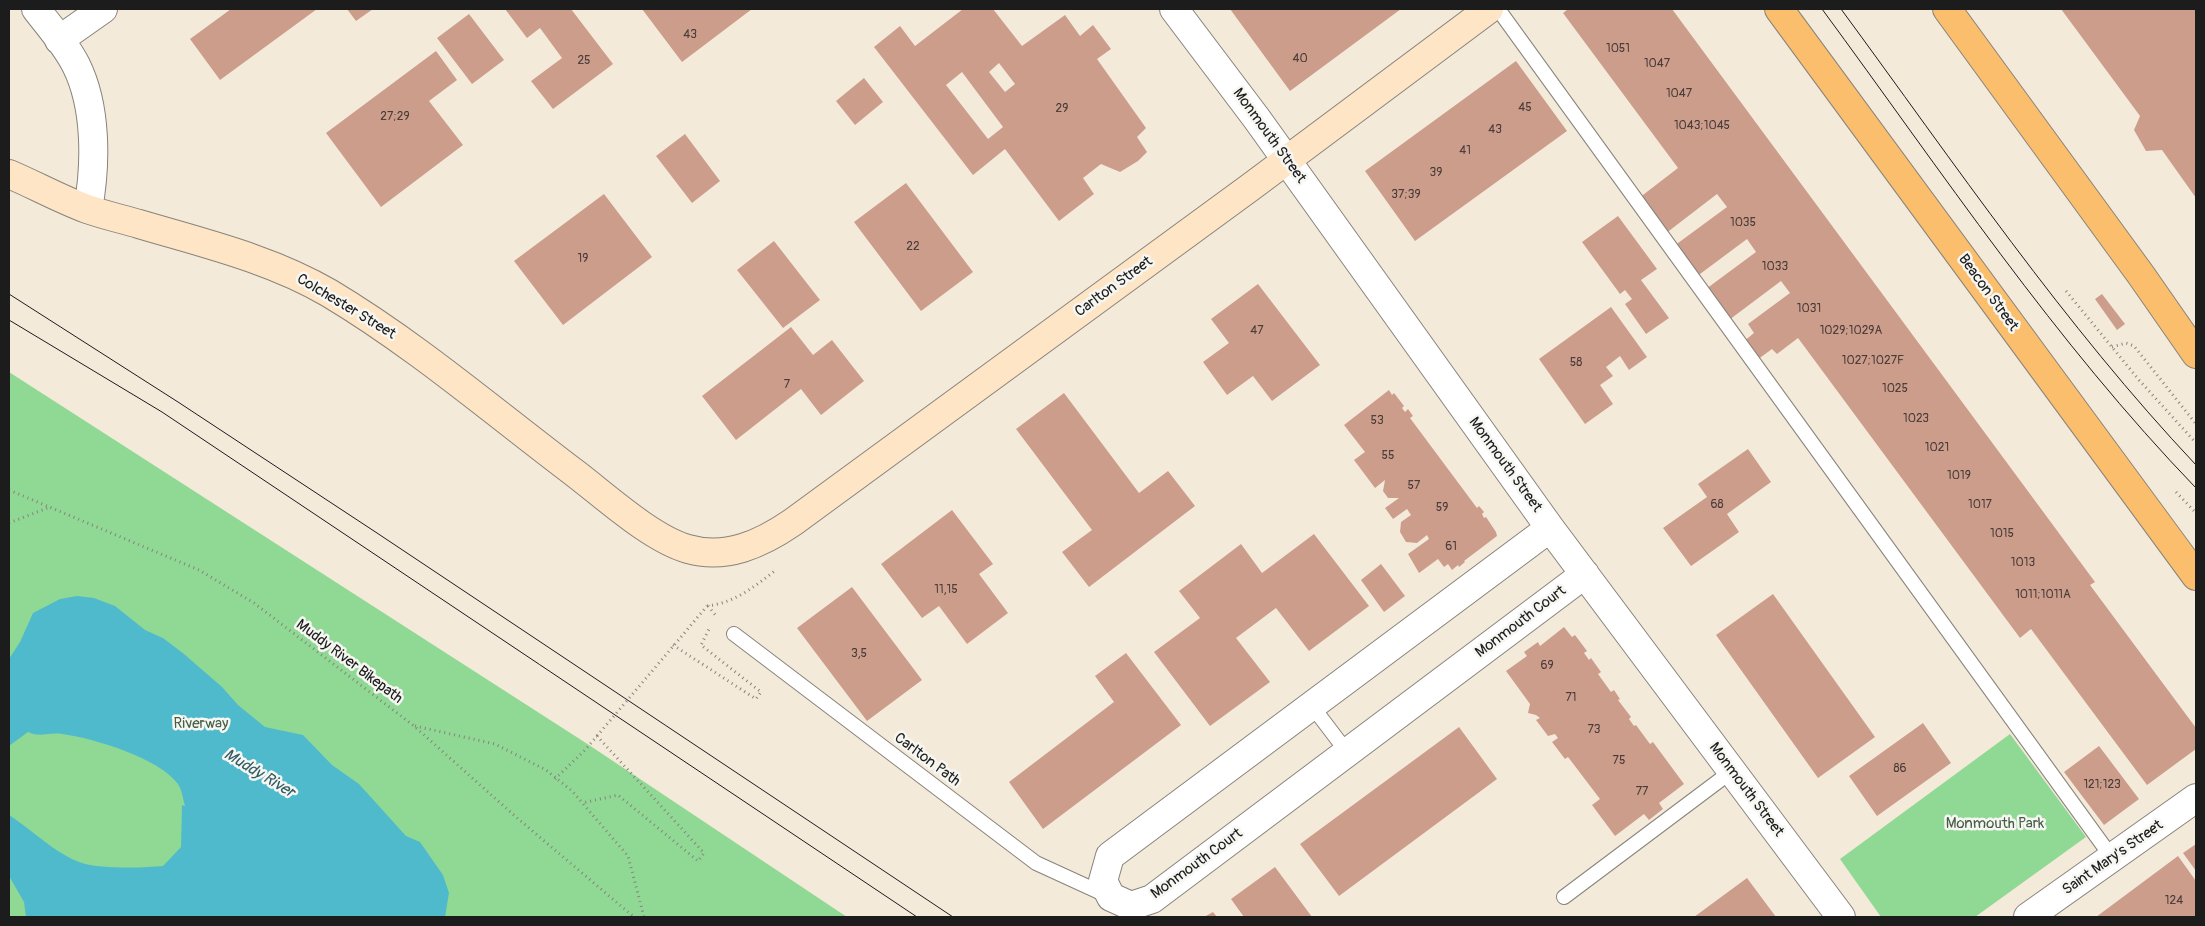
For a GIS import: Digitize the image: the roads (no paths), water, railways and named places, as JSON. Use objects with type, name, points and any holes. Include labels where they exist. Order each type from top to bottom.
[{"type":"main road","name":"Carlton Street","points":[[731,552],[749,547],[768,538],[793,522],[1287,160],[1489,9]]},
{"type":"main road","name":"Beacon Street","points":[[1779,9],[2196,576]]},
{"type":"main road","points":[[1947,9],[2141,275],[2196,354]]},
{"type":"main road","name":"Colchester Street","points":[[9,174],[88,209],[217,246],[296,276],[319,288],[394,336],[620,508],[664,539],[694,550],[709,553],[731,552]]},
{"type":"street","points":[[36,9],[76,66],[87,98],[93,138],[93,180],[88,209]]},
{"type":"street","points":[[59,40],[103,9]]},
{"type":"street","name":"Monmouth Street","points":[[1174,9],[1287,160],[1550,528],[1840,917]]},
{"type":"street","points":[[1111,897],[1103,881],[1110,856],[1550,528]]},
{"type":"street","name":"Monmouth Court","points":[[1111,897],[1131,906],[1152,899],[1585,574]]},
{"type":"street","name":"Saint Mary's Street","points":[[2028,917],[2196,798]]},
{"type":"lane","points":[[1498,9],[2112,859]]},
{"type":"lane","name":"Carlton Path","points":[[734,634],[1036,863],[1111,897]]},
{"type":"lane","points":[[1312,706],[1347,752]]},
{"type":"lane","points":[[1564,897],[1732,771]]},
{"type":"water","name":"Muddy River","points":[[77,596],[94,598],[115,606],[145,630],[163,638],[222,687],[238,705],[265,727],[303,735],[332,765],[359,784],[406,836],[420,842],[443,875],[449,893],[445,917],[26,917],[24,902],[9,876],[9,815],[63,854],[90,865],[122,868],[163,866],[181,847],[182,805],[185,806],[181,792],[178,784],[156,766],[125,751],[91,740],[62,734],[37,735],[28,732],[9,746],[9,659],[20,642],[33,613],[60,599]]},
{"type":"tram line","points":[[1822,9],[1956,194],[2047,315],[2144,432],[2196,488]]},
{"type":"tram line","points":[[1841,9],[2012,243],[2056,300],[2148,412],[2196,465]]},
{"type":"tram line","points":[[9,294],[377,533],[953,917]]},
{"type":"tram line","points":[[9,320],[162,412],[917,917]]},
{"type":"park label","name":"Riverway","points":[[201,724]]},
{"type":"park label","name":"Monmouth Park","points":[[1995,824]]}]
